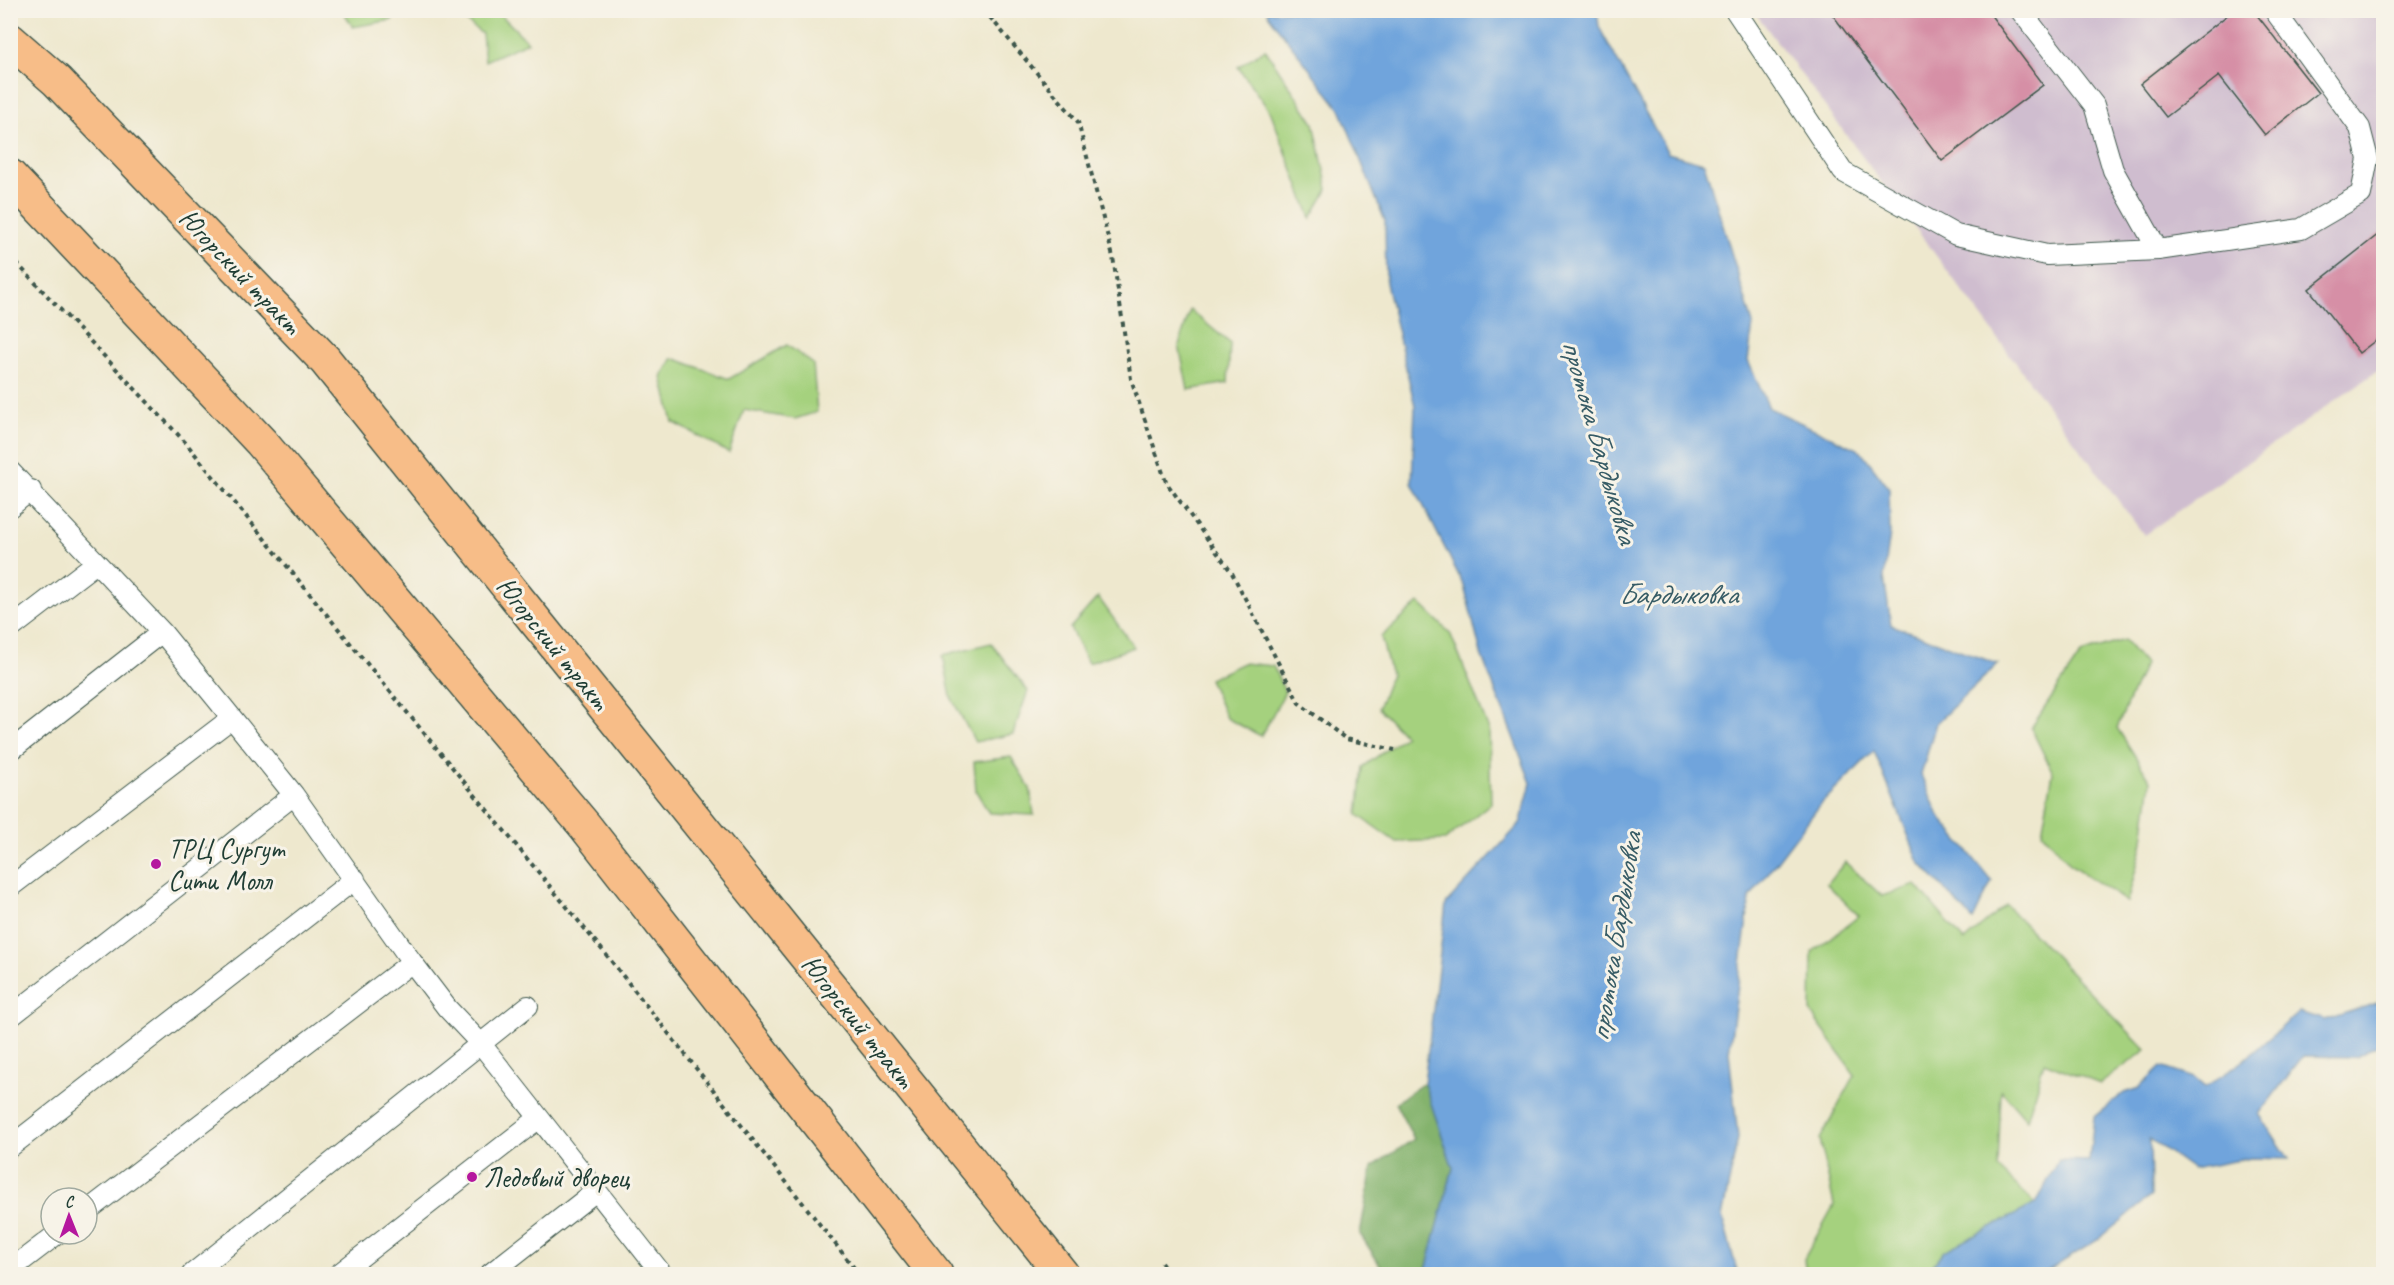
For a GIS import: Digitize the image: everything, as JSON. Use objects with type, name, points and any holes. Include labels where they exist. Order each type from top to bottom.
[{"type":"main road","name":"Югорский тракт","points":[[10,40],[57,81],[325,360],[1062,1275]]},
{"type":"main road","points":[[10,176],[261,442],[577,817],[936,1275]]},
{"type":"lane","points":[[1735,10],[1844,172],[1956,235],[2047,255],[2158,250],[2301,229],[2361,194],[2376,157],[2360,128],[2274,10]]},
{"type":"lane","points":[[2020,10],[2094,105],[2113,170],[2158,250]]},
{"type":"lane","points":[[10,471],[31,490],[162,632],[232,718],[294,795],[447,1008],[481,1044],[596,1191],[655,1272]]},
{"type":"lane","points":[[10,507],[31,490]]},
{"type":"lane","points":[[10,629],[96,563]]},
{"type":"lane","points":[[10,751],[162,632]]},
{"type":"lane","points":[[10,886],[232,718]]},
{"type":"lane","points":[[10,1017],[294,795]]},
{"type":"lane","points":[[10,1147],[355,879]]},
{"type":"lane","points":[[99,1202],[412,962]]},
{"type":"lane","points":[[192,1275],[528,1006]]},
{"type":"lane","points":[[339,1275],[539,1118]]},
{"type":"lane","points":[[490,1275],[596,1191]]},
{"type":"lane","points":[[10,1270],[41,1246]]},
{"type":"path","points":[[984,10],[1078,122],[1113,257],[1131,380],[1167,482],[1232,573],[1299,703],[1346,739],[1395,750]]},
{"type":"path","points":[[10,256],[193,452],[608,957],[859,1275]]},
{"type":"path","points":[[1161,1262],[1170,1275]]},
{"type":"shaded area","points":[[1754,11],[2383,11],[2383,367],[2144,535]]},
{"type":"green space","points":[[343,11],[394,11],[392,20],[353,27]]},
{"type":"green space","points":[[473,11],[497,11],[528,42],[485,61],[482,34],[461,17]]},
{"type":"green space","points":[[1265,49],[1314,123],[1328,189],[1311,218],[1271,113],[1238,67]]},
{"type":"green space","points":[[1190,310],[1230,343],[1228,383],[1188,390],[1179,345]]},
{"type":"green space","points":[[787,345],[813,364],[817,412],[795,419],[744,410],[729,453],[673,422],[662,377],[673,358],[729,379]]},
{"type":"green space","points":[[1098,597],[1134,647],[1088,663],[1070,628]]},
{"type":"green space","points":[[1419,603],[1450,633],[1489,730],[1491,803],[1445,840],[1396,842],[1358,815],[1363,767],[1405,736],[1378,708],[1391,675],[1381,637]]},
{"type":"green space","points":[[2124,640],[2144,664],[2117,728],[2151,781],[2142,847],[2127,902],[2071,865],[2042,832],[2053,773],[2031,728],[2081,654]]},
{"type":"green space","points":[[991,643],[1028,691],[1013,734],[975,742],[951,697],[943,655]]},
{"type":"green space","points":[[1243,663],[1273,666],[1285,692],[1261,736],[1226,718],[1209,679]]},
{"type":"green space","points":[[1011,757],[1030,788],[1034,815],[989,813],[976,791],[974,762]]},
{"type":"green space","points":[[1845,862],[1882,896],[1916,885],[1964,941],[2006,905],[2146,1050],[2100,1084],[2044,1062],[2027,1120],[2001,1090],[1998,1168],[2036,1204],[1944,1251],[1926,1274],[1806,1274],[1804,1259],[1834,1205],[1820,1139],[1855,1075],[1811,1013],[1812,952],[1859,916],[1827,884]]},
{"type":"green space","points":[[1424,1083],[1453,1168],[1425,1274],[1386,1274],[1360,1234],[1372,1167],[1414,1139],[1395,1103]]},
{"type":"water","name":"Бардыковка","points":[[1267,11],[1597,11],[1599,27],[1668,153],[1704,163],[1753,324],[1748,361],[1769,408],[1861,451],[1889,488],[1890,533],[1884,577],[1891,625],[1998,664],[1936,723],[1921,775],[1939,816],[1992,881],[1973,920],[1919,862],[1874,751],[1820,805],[1750,897],[1729,1052],[1738,1138],[1722,1217],[1738,1274],[1425,1274],[1453,1168],[1424,1083],[1446,904],[1520,824],[1531,783],[1481,654],[1464,586],[1412,483],[1415,406],[1386,283],[1385,221],[1340,109]]},
{"type":"water","points":[[2383,1001],[2383,1042],[2356,1057],[2303,1056],[2259,1114],[2289,1159],[2251,1158],[2192,1169],[2150,1139],[2151,1196],[2099,1239],[2043,1274],[1926,1274],[1944,1251],[2036,1204],[2058,1160],[2089,1161],[2094,1117],[2124,1093],[2139,1088],[2161,1067],[2194,1078],[2205,1087],[2242,1062],[2299,1012],[2324,1020]]},
{"type":"building","points":[[1829,10],[1987,10],[2043,85],[1942,161]]},
{"type":"building","points":[[2234,10],[2253,10],[2318,93],[2265,135],[2219,76],[2166,117],[2140,84]]},
{"type":"building","points":[[2384,230],[2384,334],[2359,353],[2309,289]]},
{"type":"place","name":"ТРЦ Сургут Сити Молл","points":[[156,864]]},
{"type":"place","name":"Ледовый дворец","points":[[472,1177]]},
{"type":"water label","name":"протока Бардыковка","points":[[1600,441]]},
{"type":"water label","name":"протока Бардыковка","points":[[1615,937]]}]
